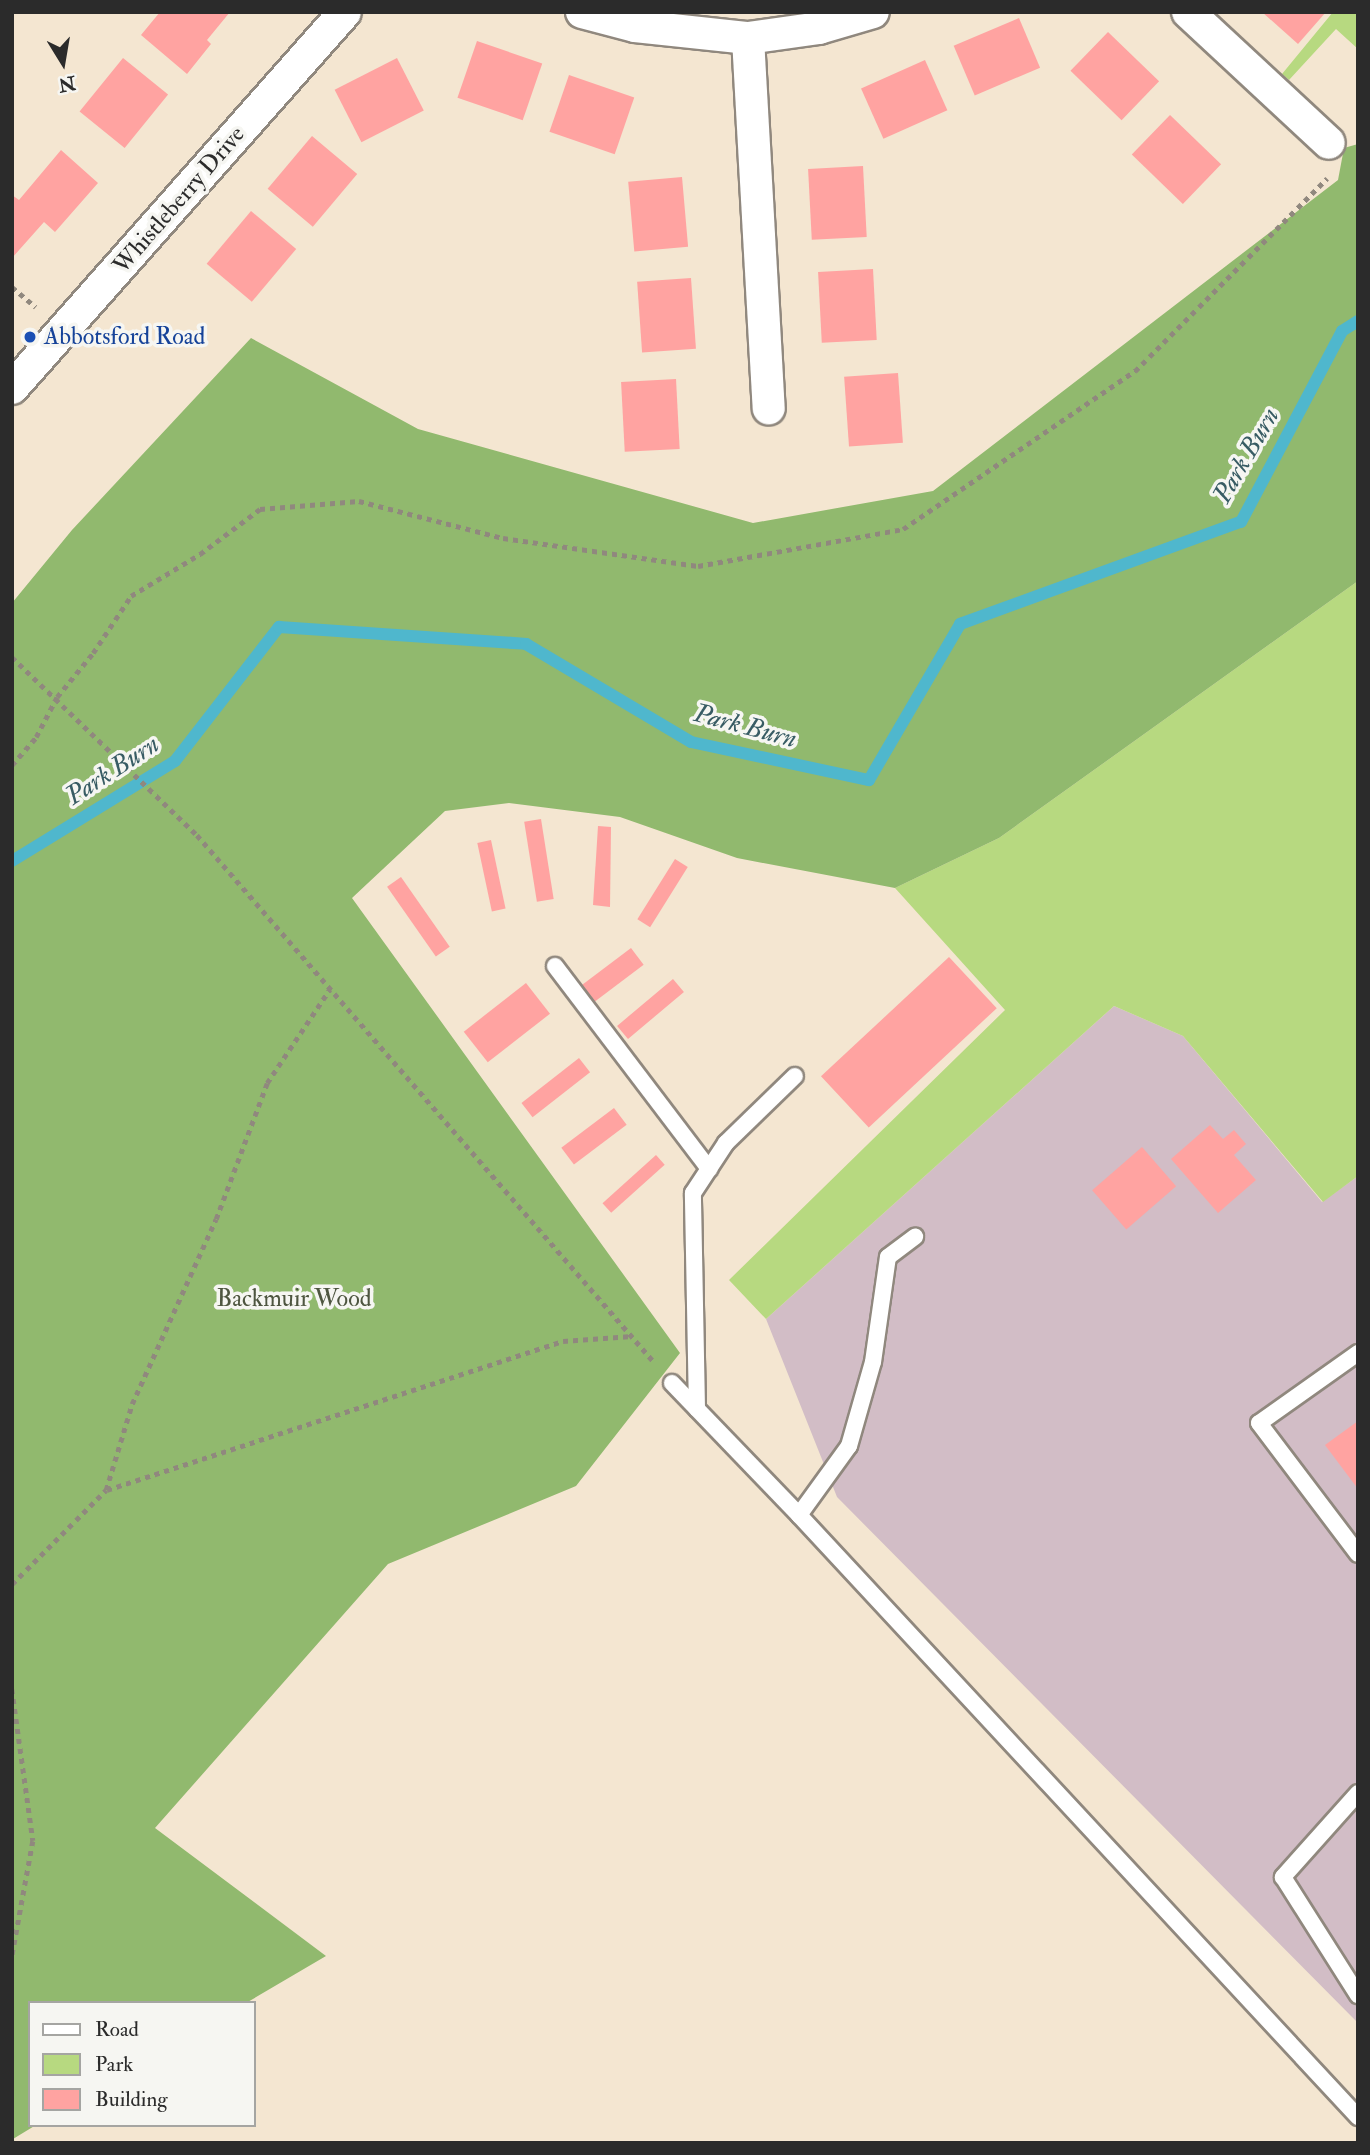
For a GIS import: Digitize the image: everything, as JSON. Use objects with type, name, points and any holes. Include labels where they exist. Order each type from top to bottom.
[{"type":"street","name":"Whistleberry Drive","points":[[12,388],[345,12]]},
{"type":"street","points":[[582,12],[635,26],[748,38],[819,28],[873,12]]},
{"type":"street","points":[[1188,12],[1329,143]]},
{"type":"street","points":[[748,38],[769,408]]},
{"type":"lane","points":[[555,966],[709,1169]]},
{"type":"lane","points":[[697,1409],[693,1193],[726,1143],[795,1076]]},
{"type":"lane","points":[[799,1515],[849,1446],[873,1362],[888,1257],[915,1237]]},
{"type":"lane","points":[[1358,1353],[1259,1423],[1358,1554]]},
{"type":"lane","points":[[672,1383],[799,1515],[1358,2117]]},
{"type":"lane","points":[[1358,1793],[1283,1877],[1358,1996]]},
{"type":"path","points":[[12,765],[36,737],[57,696],[93,653],[131,596],[200,554],[260,509],[359,501],[503,538],[698,566],[903,529],[1135,372],[1336,169],[1329,143]]},
{"type":"path","points":[[12,657],[57,696],[197,835],[672,1383]]},
{"type":"path","points":[[106,1490],[132,1404],[216,1219],[267,1083],[330,989]]},
{"type":"path","points":[[12,1584],[106,1490],[563,1341],[632,1336]]},
{"type":"path","points":[[12,1689],[33,1842],[12,1956]]},
{"type":"shaded area","points":[[1114,1006],[1183,1036],[1322,1202],[1358,1176],[1358,2023],[837,1497],[766,1319]]},
{"type":"green space","points":[[1333,12],[1358,12],[1358,49],[1336,29],[1289,80],[1282,74]]},
{"type":"green space","name":"Backmuir Wood","points":[[1358,144],[1358,581],[999,838],[895,888],[737,858],[620,817],[509,803],[445,811],[352,898],[680,1353],[576,1486],[388,1564],[155,1828],[326,1956],[249,2001],[28,2001],[28,2127],[33,2127],[13,2139],[16,2143],[12,2143],[12,603],[72,530],[251,338],[418,429],[753,523],[933,491],[1338,180],[1344,148]]},
{"type":"green space","points":[[1358,581],[1358,1176],[1323,1202],[1183,1036],[1114,1006],[766,1319],[729,1280],[1005,1010],[895,888],[999,838]]},
{"type":"building","points":[[160,12],[230,12],[207,40],[211,44],[187,74],[141,35]]},
{"type":"building","points":[[1262,12],[1326,12],[1298,44]]},
{"type":"building","points":[[1019,18],[1040,68],[975,95],[954,46]]},
{"type":"building","points":[[1108,32],[1159,81],[1122,120],[1070,71]]},
{"type":"building","points":[[477,41],[542,63],[523,120],[457,98]]},
{"type":"building","points":[[123,58],[168,95],[125,148],[80,112]]},
{"type":"building","points":[[397,58],[424,111],[361,142],[335,90]]},
{"type":"building","points":[[925,60],[947,110],[883,139],[861,88]]},
{"type":"building","points":[[569,75],[634,97],[615,154],[549,132]]},
{"type":"building","points":[[1170,115],[1221,164],[1183,204],[1132,155]]},
{"type":"building","points":[[312,136],[357,174],[313,227],[268,189]]},
{"type":"building","points":[[61,150],[98,183],[55,232],[44,222],[12,258],[12,195],[19,200]]},
{"type":"building","points":[[863,166],[867,237],[812,240],[808,169]]},
{"type":"building","points":[[682,177],[688,247],[634,251],[628,182]]},
{"type":"building","points":[[251,211],[296,249],[252,302],[207,264]]},
{"type":"building","points":[[873,269],[877,340],[822,343],[818,272]]},
{"type":"building","points":[[691,278],[696,349],[642,353],[637,282]]},
{"type":"building","points":[[898,373],[903,443],[849,447],[844,377]]},
{"type":"building","points":[[676,379],[680,449],[625,452],[621,382]]},
{"type":"building","points":[[541,819],[554,899],[537,902],[524,822]]},
{"type":"building","points":[[598,826],[611,827],[610,907],[593,905]]},
{"type":"building","points":[[491,840],[506,908],[492,911],[477,843]]},
{"type":"building","points":[[675,859],[688,867],[650,927],[637,919]]},
{"type":"building","points":[[401,877],[450,947],[436,956],[387,887]]},
{"type":"building","points":[[631,948],[644,965],[591,1004],[578,988]]},
{"type":"building","points":[[949,957],[997,1008],[869,1128],[821,1076]]},
{"type":"building","points":[[673,979],[684,992],[628,1039],[617,1026]]},
{"type":"building","points":[[526,983],[550,1014],[488,1062],[464,1032]]},
{"type":"building","points":[[579,1058],[590,1072],[533,1117],[521,1103]]},
{"type":"building","points":[[614,1108],[627,1125],[574,1164],[561,1148]]},
{"type":"building","points":[[1210,1125],[1223,1139],[1234,1130],[1246,1144],[1234,1155],[1256,1180],[1218,1213],[1171,1159]]},
{"type":"building","points":[[1142,1147],[1176,1186],[1126,1230],[1092,1190]]},
{"type":"building","points":[[656,1155],[665,1165],[611,1213],[602,1203]]},
{"type":"building","points":[[1358,1421],[1358,1489],[1325,1445]]},
{"type":"waterway","name":"Park Burn","points":[[12,861],[175,761],[279,627],[526,644],[691,742],[869,780],[960,624],[1241,522],[1342,331],[1358,321]]},
{"type":"place","name":"Abbotsford Road","points":[[30,337]]}]
